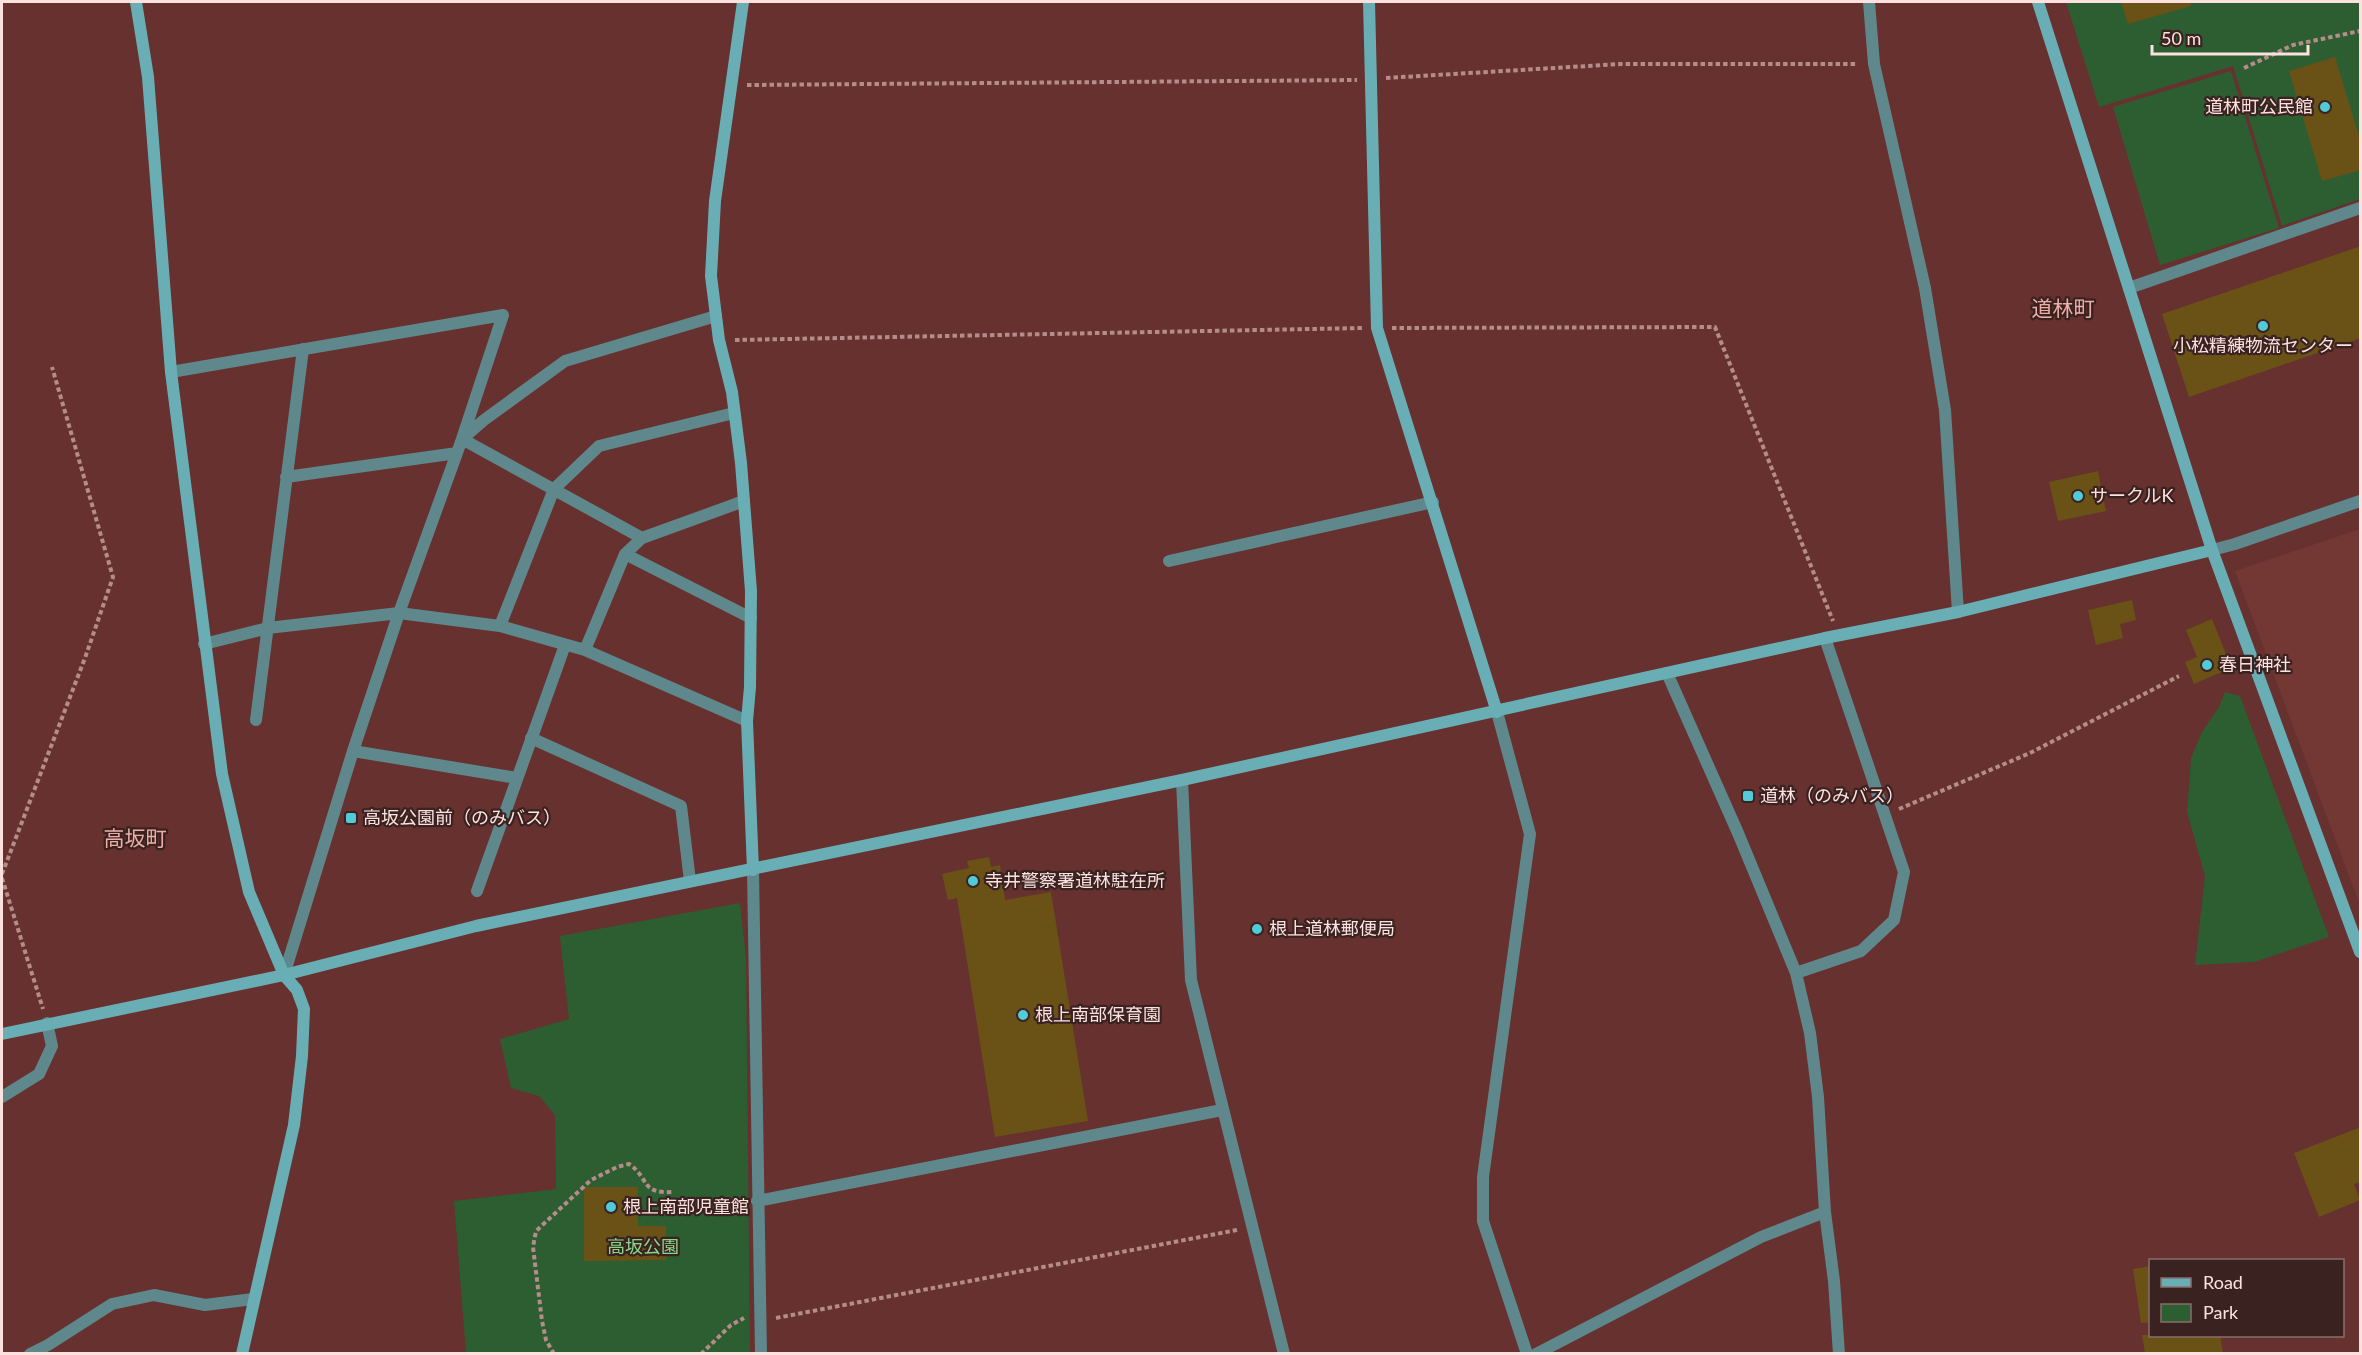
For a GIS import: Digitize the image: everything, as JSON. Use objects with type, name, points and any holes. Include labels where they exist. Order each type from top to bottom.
[{"type":"street","points":[[136,2],[148,77],[171,372],[222,774],[249,892],[284,975],[297,990],[303,1009],[302,1056],[294,1125],[242,1353]]},
{"type":"street","points":[[743,2],[715,201],[711,276],[719,340],[735,413],[751,591],[750,687],[747,721],[755,957],[761,1353]]},
{"type":"street","points":[[1369,2],[1369,80],[1377,328],[1497,712],[1530,834],[1483,1177],[1483,1221],[1527,1353]]},
{"type":"street","points":[[1869,2],[1874,64],[1925,288],[1945,410],[1959,612]]},
{"type":"street","points":[[2038,2],[2212,550],[2361,952]]},
{"type":"street","points":[[2129,288],[2361,208]]},
{"type":"street","points":[[171,372],[503,315],[353,751],[284,975]]},
{"type":"street","points":[[462,439],[484,420],[565,361],[716,316]]},
{"type":"street","points":[[256,720],[303,349]]},
{"type":"street","points":[[500,626],[554,489],[599,446],[735,413]]},
{"type":"street","points":[[462,439],[642,538]]},
{"type":"street","points":[[286,477],[457,453]]},
{"type":"street","points":[[585,650],[625,554],[642,538],[744,501]]},
{"type":"street","points":[[2,1034],[284,975],[476,926],[1182,780],[1838,635],[1959,612],[2212,550],[2361,501]]},
{"type":"street","points":[[1169,561],[1433,502]]},
{"type":"street","points":[[625,554],[751,618]]},
{"type":"street","points":[[204,644],[268,628],[399,613],[500,626],[585,650],[747,721]]},
{"type":"street","points":[[1796,973],[1861,951],[1894,920],[1904,872],[1825,638]]},
{"type":"street","points":[[477,891],[565,645]]},
{"type":"street","points":[[1667,673],[1734,822],[1796,973],[1810,1033],[1818,1097],[1825,1212],[1834,1281],[1839,1353]]},
{"type":"street","points":[[531,738],[681,806],[690,881]]},
{"type":"street","points":[[353,751],[517,778]]},
{"type":"street","points":[[1182,780],[1191,980],[1284,1353]]},
{"type":"street","points":[[2,1097],[39,1074],[52,1046],[47,1023]]},
{"type":"street","points":[[757,1201],[1222,1110]]},
{"type":"street","points":[[1536,1353],[1761,1237],[1825,1212]]},
{"type":"street","points":[[30,1353],[48,1345],[112,1304],[154,1295],[205,1305],[254,1299]]},
{"type":"path","points":[[2244,68],[2293,45],[2361,31]]},
{"type":"path","points":[[730,85],[1369,80],[1621,64],[1874,64]]},
{"type":"path","points":[[719,340],[1377,328],[1715,327],[1838,635]]},
{"type":"path","points":[[47,1023],[2,876],[85,658],[113,577],[52,367]]},
{"type":"path","points":[[1884,815],[2030,753],[2179,675]]},
{"type":"path","points":[[554,1353],[546,1340],[542,1321],[533,1246],[536,1231],[591,1180],[617,1167],[629,1164],[637,1169],[647,1187],[658,1193],[672,1192]]},
{"type":"path","points":[[761,1321],[1253,1227]]},
{"type":"path","points":[[701,1353],[731,1325],[748,1315]]},
{"type":"shaded area","points":[[2360,529],[2360,905],[2235,571]]},
{"type":"green space","points":[[2066,2],[2360,2],[2360,199],[2282,226],[2233,66],[2099,107]]},
{"type":"green space","points":[[2231,71],[2279,228],[2160,265],[2113,107]]},
{"type":"green space","points":[[2225,692],[2240,696],[2329,937],[2254,962],[2195,965],[2205,876],[2187,812],[2191,758],[2202,732],[2219,707]]},
{"type":"green space","name":"高坂公園","points":[[740,903],[746,959],[750,1353],[466,1353],[454,1201],[556,1189],[555,1115],[539,1096],[511,1088],[500,1039],[569,1019],[560,936]]},
{"type":"building","points":[[2121,2],[2191,2],[2191,6],[2128,24]]},
{"type":"building","name":"道林町公民館","points":[[2335,57],[2361,143],[2361,170],[2322,181],[2289,71]]},
{"type":"building","name":"小松精練物流センター","points":[[2361,246],[2361,338],[2189,397],[2162,314]]},
{"type":"building","name":"サークルK","points":[[2098,471],[2106,511],[2058,521],[2049,482]]},
{"type":"building","points":[[2132,600],[2136,620],[2120,624],[2123,638],[2096,645],[2088,610]]},
{"type":"building","points":[[2212,619],[2230,664],[2223,667],[2224,671],[2194,684],[2185,662],[2197,657],[2186,630]]},
{"type":"building","name":"根上南部保育園","points":[[989,857],[991,867],[1000,865],[1005,900],[1051,892],[1088,1121],[995,1137],[957,898],[948,900],[942,874],[969,868],[967,861]]},
{"type":"building","points":[[2361,1127],[2361,1182],[2354,1184],[2360,1200],[2319,1217],[2294,1153]]},
{"type":"building","name":"根上南部児童館","points":[[584,1187],[638,1187],[638,1226],[666,1226],[666,1260],[584,1261]]},
{"type":"building","points":[[2149,1266],[2149,1322],[2141,1323],[2133,1269]]},
{"type":"building","points":[[2142,1335],[2149,1335],[2149,1337],[2220,1337],[2223,1353],[2145,1353]]},
{"type":"place","name":"道林町公民館","points":[[2325,107]]},
{"type":"place","name":"小松精練物流センター","points":[[2263,326]]},
{"type":"place","name":"サークルK","points":[[2078,496]]},
{"type":"place","name":"春日神社","points":[[2207,665]]},
{"type":"place","name":"道林（のみバス）","points":[[1748,796]]},
{"type":"place","name":"高坂公園前（のみバス）","points":[[351,818]]},
{"type":"place","name":"寺井警察署道林駐在所","points":[[973,881]]},
{"type":"place","name":"根上道林郵便局","points":[[1257,929]]},
{"type":"place","name":"根上南部保育園","points":[[1023,1015]]},
{"type":"place","name":"根上南部児童館","points":[[611,1207]]},
{"type":"district","name":"道林町","points":[[2063,309]]},
{"type":"district","name":"高坂町","points":[[135,839]]}]
